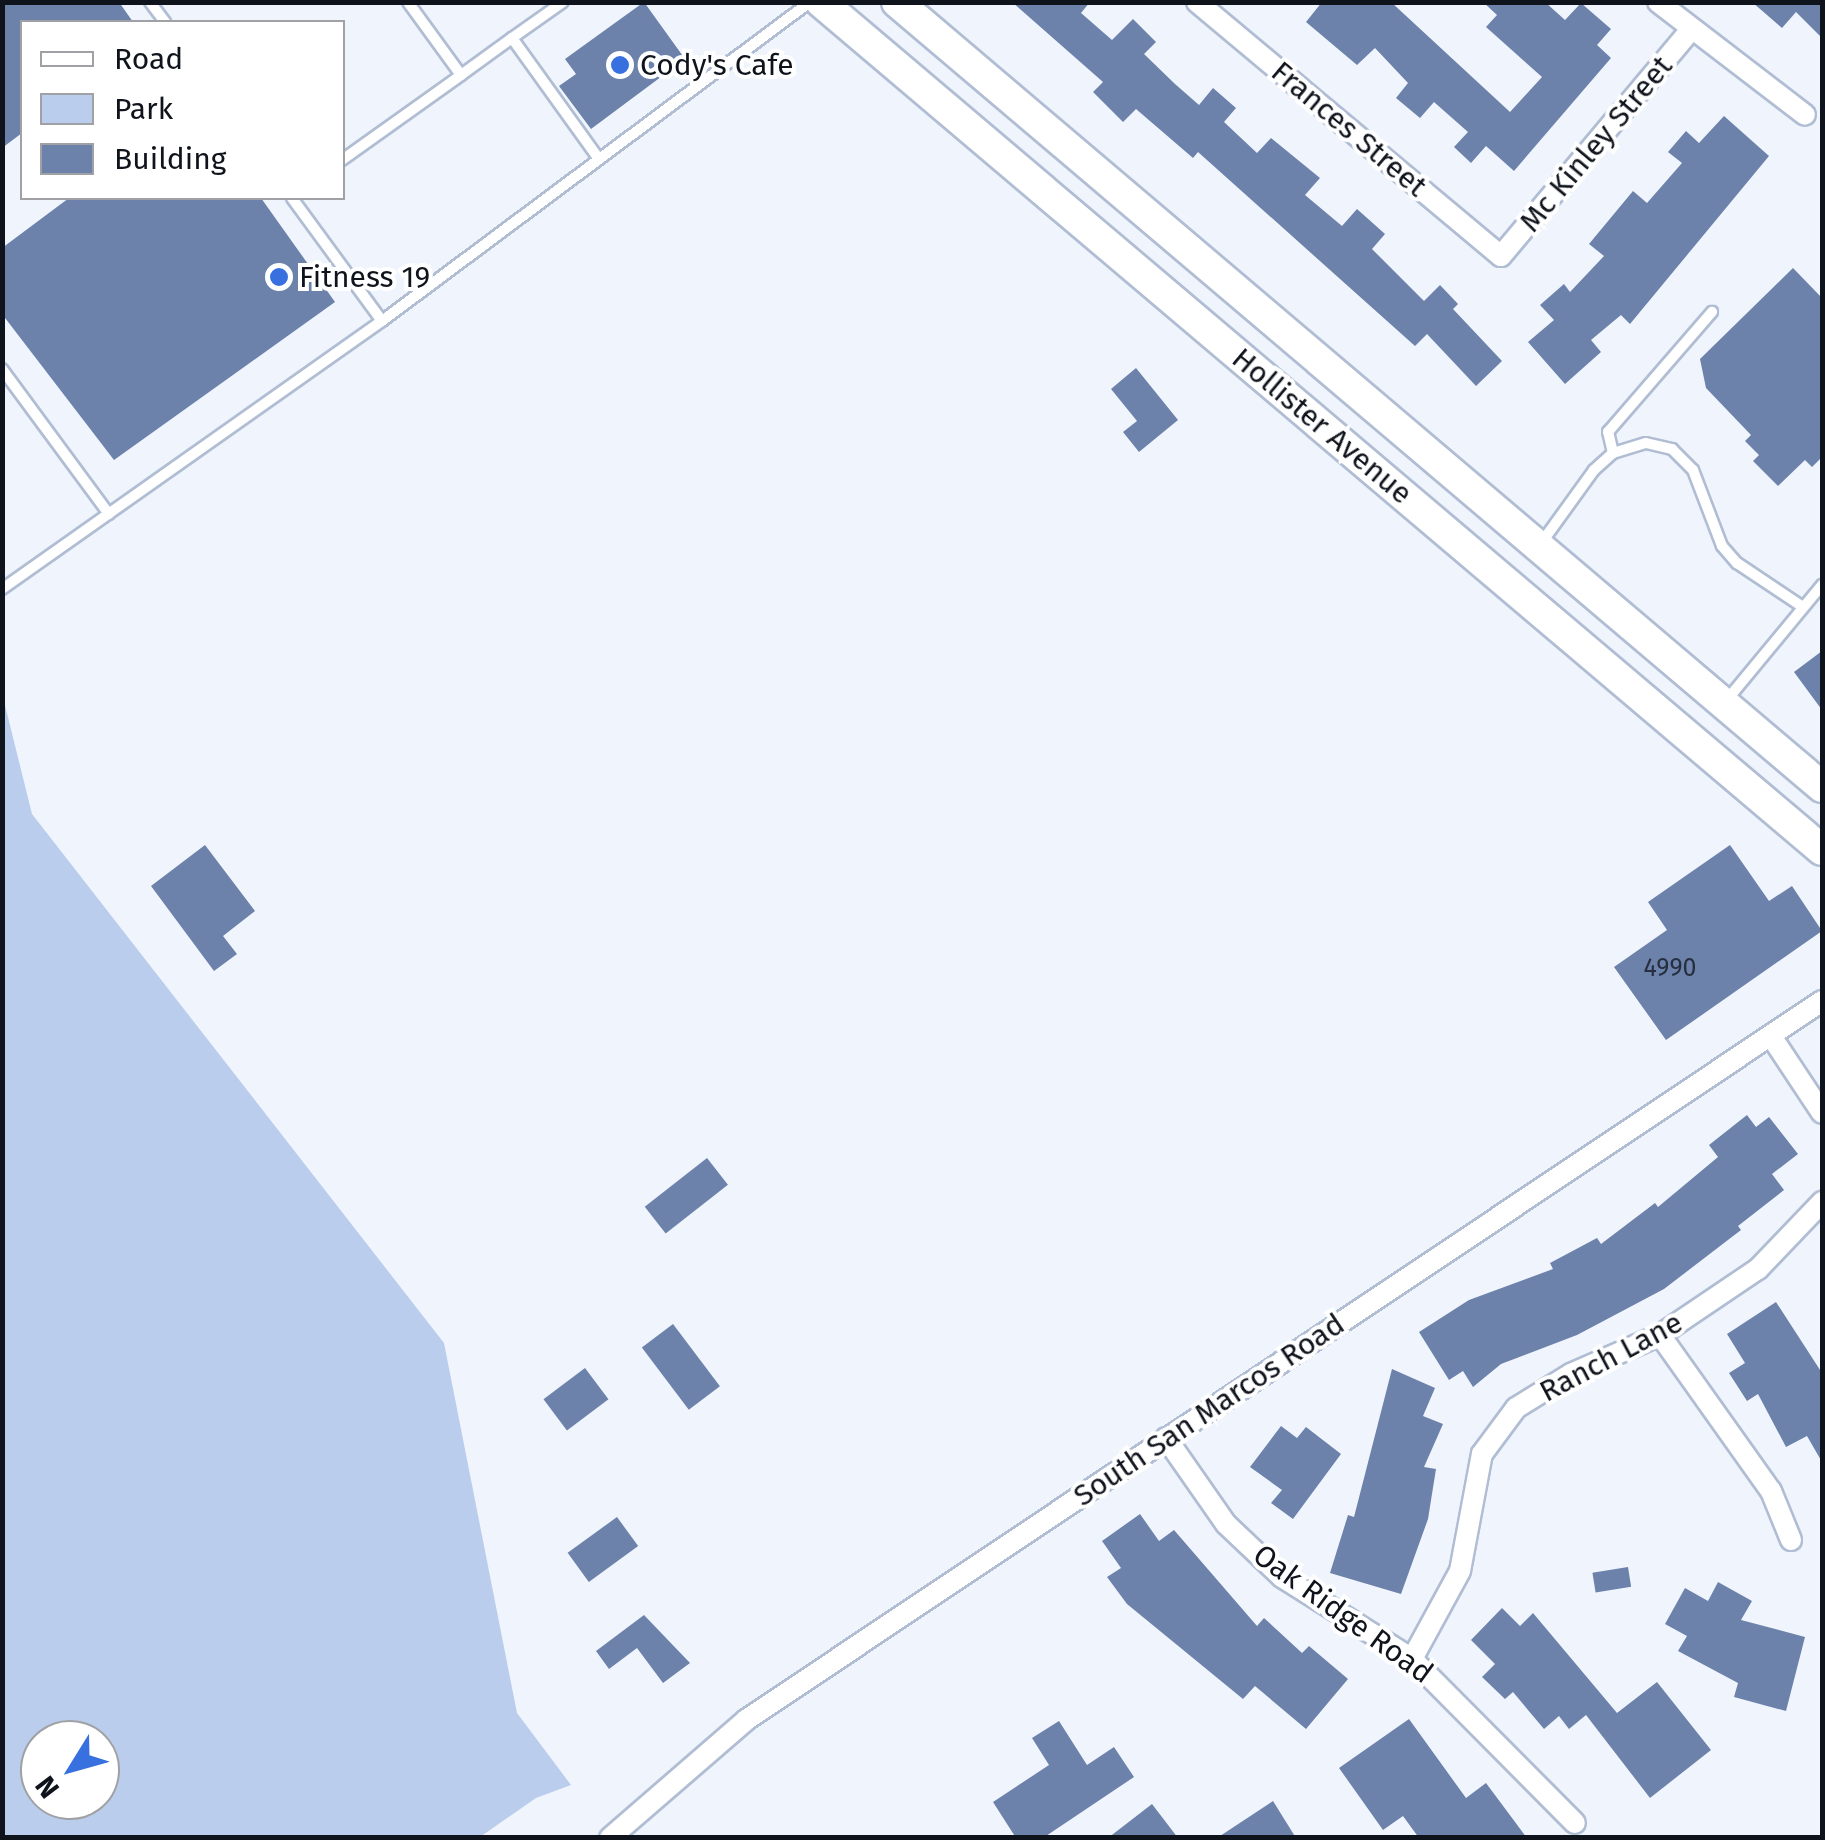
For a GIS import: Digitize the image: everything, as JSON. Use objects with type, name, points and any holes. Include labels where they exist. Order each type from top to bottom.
[{"type":"main road","name":"Hollister Avenue","points":[[821,2],[1822,850]]},
{"type":"main road","name":"Hollister Avenue","points":[[898,2],[1822,787]]},
{"type":"street","name":"Frances Street","points":[[1196,2],[1500,256]]},
{"type":"street","points":[[1658,2],[1690,31],[1805,115]]},
{"type":"street","name":"Mc Kinley Street","points":[[1500,256],[1690,31]]},
{"type":"street","name":"South San Marcos Road","points":[[610,1838],[746,1720],[1822,1001]]},
{"type":"street","points":[[1772,1036],[1822,1113]]},
{"type":"street","name":"Ranch Lane","points":[[1412,1659],[1460,1571],[1482,1454],[1516,1408],[1571,1374],[1660,1336],[1758,1269],[1822,1202]]},
{"type":"street","points":[[1660,1336],[1771,1491],[1790,1540]]},
{"type":"street","name":"Oak Ridge Road","points":[[1166,1438],[1226,1524],[1282,1577],[1412,1659],[1576,1822]]},
{"type":"lane","points":[[408,2],[461,75]]},
{"type":"lane","points":[[345,158],[563,2]]},
{"type":"lane","points":[[2,589],[382,321],[810,2]]},
{"type":"lane","points":[[512,38],[599,160]]},
{"type":"lane","points":[[293,200],[382,321]]},
{"type":"lane","points":[[1613,454],[1608,432],[1712,312]]},
{"type":"lane","points":[[2,369],[109,514]]},
{"type":"lane","points":[[1540,545],[1613,454],[1646,442],[1672,449],[1693,470],[1722,546],[1803,607]]},
{"type":"lane","points":[[1725,702],[1822,586]]},
{"type":"green space","points":[[2,693],[32,814],[444,1343],[517,1713],[571,1785],[536,1798],[480,1837],[3,1837]]},
{"type":"building","points":[[2,2],[119,2],[132,20],[20,20],[20,134],[2,148]]},
{"type":"building","points":[[644,2],[685,59],[591,129],[559,86],[576,74],[565,59]]},
{"type":"building","points":[[1012,2],[1090,2],[1081,13],[1112,40],[1133,19],[1156,42],[1144,54],[1175,84],[1199,105],[1213,88],[1236,108],[1224,122],[1257,153],[1271,138],[1320,178],[1305,195],[1342,226],[1357,209],[1385,234],[1372,249],[1424,301],[1440,285],[1458,304],[1453,309],[1502,361],[1476,386],[1427,334],[1415,346],[1198,152],[1193,158],[1136,109],[1123,122],[1093,92],[1103,82]]},
{"type":"building","points":[[1322,2],[1391,2],[1510,112],[1542,77],[1486,27],[1497,15],[1483,2],[1545,2],[1565,20],[1581,3],[1611,29],[1597,45],[1611,58],[1514,171],[1486,146],[1471,163],[1454,147],[1468,132],[1434,102],[1420,118],[1396,98],[1408,83],[1375,48],[1357,65],[1306,22]]},
{"type":"building","points":[[1752,2],[1822,2],[1822,38],[1796,12],[1782,28]]},
{"type":"building","points":[[1724,116],[1769,156],[1630,324],[1621,315],[1591,340],[1601,352],[1565,384],[1528,342],[1554,320],[1540,305],[1564,284],[1570,292],[1604,256],[1589,244],[1633,191],[1647,203],[1682,163],[1668,152],[1686,131],[1699,143]]},
{"type":"building","points":[[66,200],[262,200],[335,302],[114,460],[2,314],[2,248]]},
{"type":"building","points":[[1793,268],[1822,298],[1822,457],[1812,467],[1805,460],[1778,486],[1753,461],[1759,455],[1745,441],[1751,435],[1706,388],[1700,359]]},
{"type":"building","points":[[1136,368],[1178,420],[1139,452],[1123,432],[1137,421],[1111,389]]},
{"type":"building","points":[[1822,651],[1822,710],[1794,672]]},
{"type":"building","points":[[205,845],[255,911],[223,936],[237,954],[214,971],[151,886]]},
{"type":"building","points":[[1730,845],[1769,901],[1792,886],[1822,931],[1666,1040],[1614,967],[1667,930],[1648,902]]},
{"type":"building","points":[[1747,1115],[1756,1127],[1769,1117],[1798,1154],[1772,1174],[1784,1190],[1738,1226],[1741,1230],[1664,1289],[1577,1335],[1501,1364],[1473,1387],[1463,1371],[1449,1380],[1419,1332],[1469,1300],[1553,1269],[1550,1263],[1597,1238],[1601,1244],[1655,1203],[1658,1207],[1718,1157],[1709,1145]]},
{"type":"building","points":[[707,1158],[728,1185],[666,1233],[645,1207]]},
{"type":"building","points":[[1776,1302],[1822,1373],[1822,1462],[1807,1436],[1786,1447],[1758,1394],[1747,1401],[1729,1373],[1745,1363],[1727,1334]]},
{"type":"building","points":[[673,1324],[720,1386],[689,1410],[642,1347]]},
{"type":"building","points":[[585,1368],[608,1399],[567,1430],[543,1399]]},
{"type":"building","points":[[1392,1369],[1435,1388],[1423,1416],[1443,1424],[1424,1467],[1436,1469],[1428,1519],[1401,1594],[1330,1573],[1348,1515],[1354,1517]]},
{"type":"building","points":[[1281,1426],[1297,1438],[1306,1427],[1341,1454],[1293,1519],[1271,1503],[1282,1490],[1250,1467]]},
{"type":"building","points":[[1140,1514],[1159,1541],[1174,1530],[1257,1626],[1264,1618],[1302,1653],[1309,1646],[1348,1679],[1306,1729],[1255,1686],[1243,1699],[1127,1604],[1107,1577],[1121,1568],[1102,1541]]},
{"type":"building","points":[[617,1517],[638,1546],[589,1582],[568,1553]]},
{"type":"building","points":[[1628,1567],[1631,1587],[1596,1592],[1592,1573]]},
{"type":"building","points":[[1718,1582],[1752,1601],[1741,1620],[1805,1637],[1786,1711],[1734,1697],[1738,1683],[1678,1651],[1687,1636],[1665,1624],[1685,1588],[1708,1601]]},
{"type":"building","points":[[1502,1608],[1520,1626],[1533,1613],[1617,1713],[1657,1682],[1711,1750],[1650,1798],[1586,1715],[1569,1729],[1559,1716],[1544,1729],[1513,1692],[1505,1699],[1482,1677],[1495,1664],[1471,1640]]},
{"type":"building","points":[[644,1615],[690,1663],[663,1683],[637,1648],[609,1669],[596,1651]]},
{"type":"building","points":[[1409,1719],[1466,1798],[1486,1783],[1527,1838],[1419,1838],[1403,1816],[1383,1830],[1339,1768]]},
{"type":"building","points":[[1059,1721],[1087,1765],[1114,1747],[1134,1777],[1043,1838],[1016,1838],[993,1802],[1049,1765],[1032,1738]]},
{"type":"building","points":[[1273,1801],[1296,1838],[1217,1838]]},
{"type":"building","points":[[1152,1804],[1178,1838],[1108,1838]]},
{"type":"place","name":"Cody's Cafe","points":[[620,65]]},
{"type":"place","name":"Fitness 19","points":[[279,277]]}]
